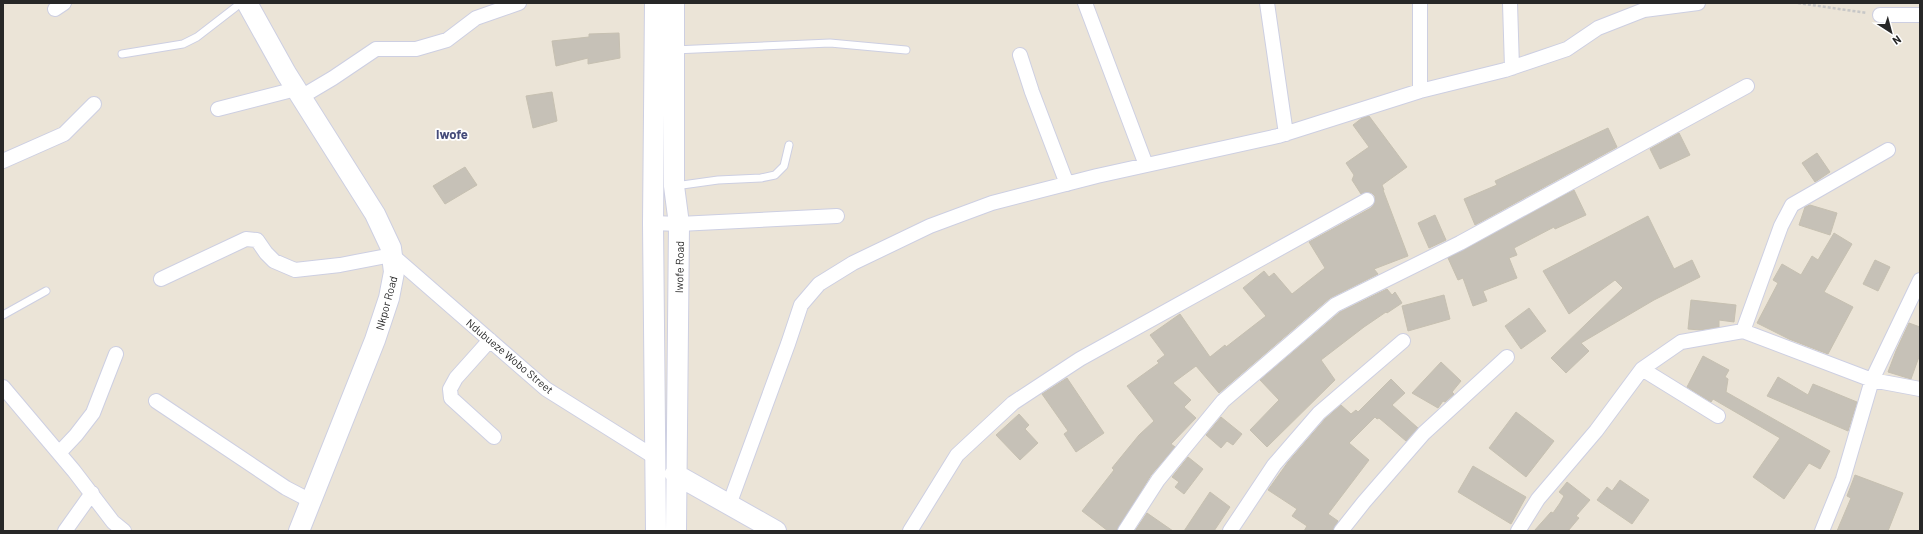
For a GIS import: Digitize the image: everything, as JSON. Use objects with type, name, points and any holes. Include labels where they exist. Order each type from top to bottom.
[{"type":"street","name":"Nkpor Road","points":[[248,3],[298,93],[375,214],[390,248],[394,272],[385,312],[375,340],[299,531]]},
{"type":"street","points":[[218,109],[298,93],[333,78],[376,49],[416,49],[447,40],[476,18],[519,3]]},
{"type":"street","points":[[655,3],[653,223],[656,531]]},
{"type":"street","name":"Iwofe Road","points":[[674,3],[674,186],[679,224],[675,474],[676,531]]},
{"type":"street","points":[[1085,3],[1146,165]]},
{"type":"street","points":[[1267,3],[1286,134]]},
{"type":"street","points":[[1420,3],[1420,91]]},
{"type":"street","points":[[1510,3],[1512,68]]},
{"type":"street","points":[[729,505],[801,305],[819,284],[853,263],[930,226],[992,204],[1146,165],[1286,134],[1420,91],[1512,68],[1566,49],[1598,28],[1644,10],[1698,3]]},
{"type":"street","points":[[1880,15],[1920,15]]},
{"type":"street","points":[[1020,55],[1032,92],[1067,184]]},
{"type":"street","points":[[1125,531],[1158,480],[1223,401],[1335,305],[1379,281],[1460,243],[1747,86]]},
{"type":"street","points":[[3,161],[64,134],[94,104]]},
{"type":"street","points":[[1743,331],[1781,226],[1792,205],[1888,150]]},
{"type":"street","points":[[910,531],[957,455],[1013,403],[1080,359],[1367,200]]},
{"type":"street","points":[[653,223],[679,224],[837,216]]},
{"type":"street","points":[[161,279],[246,239],[257,240],[266,254],[274,261],[295,270],[340,265],[392,255]]},
{"type":"street","name":"Ndubueze Wobo Street","points":[[392,255],[546,389],[656,458]]},
{"type":"street","points":[[1822,531],[1843,479],[1872,380],[1920,280]]},
{"type":"street","points":[[1518,531],[1538,499],[1596,431],[1642,369],[1680,342],[1743,331],[1872,380],[1920,389]]},
{"type":"street","points":[[490,340],[456,378],[450,389],[451,398],[494,437]]},
{"type":"street","points":[[1230,531],[1274,466],[1318,413],[1403,341]]},
{"type":"street","points":[[59,453],[76,435],[92,413],[116,354]]},
{"type":"street","points":[[1341,531],[1424,433],[1507,357]]},
{"type":"street","points":[[1642,369],[1718,416]]},
{"type":"street","points":[[4,390],[59,453],[92,493],[113,522],[124,531]]},
{"type":"street","points":[[156,401],[286,488],[311,501]]},
{"type":"street","points":[[675,474],[776,531]]},
{"type":"street","points":[[65,531],[92,493]]},
{"type":"lane","points":[[122,54],[183,44],[197,37],[242,3]]},
{"type":"lane","points":[[674,50],[830,44],[906,50]]},
{"type":"lane","points":[[674,186],[718,180],[761,178],[775,175],[784,166],[789,145]]},
{"type":"lane","points":[[3,315],[46,291]]},
{"type":"path","points":[[1798,3],[1880,15]]},
{"type":"building","points":[[619,33],[620,58],[588,64],[588,58],[556,66],[552,41],[589,37],[589,34]]},
{"type":"building","points":[[552,92],[557,121],[533,128],[526,96]]},
{"type":"building","points":[[1369,116],[1407,167],[1382,185],[1408,256],[1374,269],[1378,274],[1330,298],[1219,393],[1196,366],[1173,383],[1191,400],[1184,407],[1196,418],[1171,444],[1175,447],[1151,475],[1117,531],[1108,531],[1082,511],[1114,470],[1112,468],[1139,435],[1154,421],[1127,386],[1159,363],[1157,361],[1165,355],[1150,335],[1180,314],[1210,357],[1225,345],[1226,347],[1266,316],[1243,288],[1264,271],[1269,277],[1274,273],[1292,294],[1325,268],[1309,242],[1371,208],[1374,204],[1375,196],[1372,193],[1367,192],[1361,194],[1352,180],[1354,175],[1346,163],[1369,147],[1353,125],[1362,118]]},
{"type":"building","points":[[1608,128],[1617,147],[1475,225],[1464,199],[1497,185],[1495,181]]},
{"type":"building","points":[[1679,133],[1690,155],[1660,169],[1650,149]]},
{"type":"building","points":[[1817,153],[1830,172],[1815,182],[1802,163]]},
{"type":"building","points":[[465,167],[477,185],[445,204],[433,186]]},
{"type":"building","points":[[1574,190],[1586,215],[1555,229],[1554,227],[1514,248],[1517,255],[1509,258],[1517,278],[1483,291],[1487,301],[1473,306],[1463,278],[1458,280],[1448,258]]},
{"type":"building","points":[[1810,205],[1837,213],[1830,235],[1799,225],[1805,207]]},
{"type":"building","points":[[1435,215],[1446,240],[1429,248],[1418,223]]},
{"type":"building","points":[[1648,216],[1674,269],[1692,260],[1700,277],[1654,300],[1581,343],[1589,351],[1566,373],[1551,358],[1623,288],[1615,280],[1569,314],[1543,271]]},
{"type":"building","points":[[1834,233],[1852,244],[1824,292],[1853,307],[1828,354],[1789,339],[1757,323],[1778,283],[1773,280],[1782,264],[1801,275],[1812,256],[1818,260]]},
{"type":"building","points":[[1875,260],[1890,267],[1878,291],[1863,284]]},
{"type":"building","points":[[1387,289],[1392,295],[1395,292],[1402,303],[1364,327],[1321,360],[1335,380],[1267,447],[1250,430],[1279,400],[1260,380],[1340,312]]},
{"type":"building","points":[[1444,295],[1450,319],[1408,331],[1402,306]]},
{"type":"building","points":[[1691,300],[1736,305],[1734,322],[1719,320],[1719,327],[1700,330],[1688,329]]},
{"type":"building","points":[[1529,308],[1546,331],[1521,349],[1505,326]]},
{"type":"building","points":[[1909,323],[1920,327],[1920,354],[1911,379],[1888,372]]},
{"type":"building","points":[[1703,356],[1729,370],[1725,377],[1728,379],[1726,392],[1830,451],[1820,469],[1809,463],[1784,499],[1753,477],[1780,438],[1713,399],[1711,402],[1687,387]]},
{"type":"building","points":[[1441,362],[1461,381],[1452,392],[1454,394],[1445,402],[1443,401],[1438,408],[1412,393]]},
{"type":"building","points":[[1778,377],[1808,395],[1813,384],[1857,402],[1848,431],[1767,396]]},
{"type":"building","points":[[1067,378],[1104,433],[1076,452],[1064,434],[1068,431],[1042,394]]},
{"type":"building","points":[[1391,379],[1405,393],[1392,405],[1418,428],[1406,441],[1379,418],[1377,419],[1375,417],[1349,443],[1369,460],[1328,514],[1338,521],[1333,531],[1304,531],[1307,526],[1292,516],[1297,509],[1268,490],[1288,462],[1325,419],[1341,405],[1351,414],[1356,410],[1358,412]]},
{"type":"building","points":[[1516,412],[1554,441],[1526,477],[1489,448]]},
{"type":"building","points":[[1019,414],[1029,425],[1025,429],[1038,443],[1020,460],[996,435]]},
{"type":"building","points":[[1221,417],[1242,434],[1233,445],[1227,441],[1221,448],[1206,435]]},
{"type":"building","points":[[1188,457],[1203,469],[1184,494],[1175,487],[1179,482],[1172,477]]},
{"type":"building","points":[[1473,466],[1526,497],[1511,524],[1458,492]]},
{"type":"building","points":[[1855,475],[1903,493],[1888,531],[1837,531],[1851,498],[1847,496]]},
{"type":"building","points":[[1620,480],[1649,500],[1632,524],[1597,500],[1607,487],[1612,491]]},
{"type":"building","points":[[1567,482],[1590,500],[1576,516],[1579,518],[1568,531],[1534,531],[1551,512],[1553,513],[1560,503],[1564,496],[1559,492]]},
{"type":"building","points":[[1210,492],[1230,507],[1214,531],[1184,531]]},
{"type":"building","points":[[1147,513],[1173,531],[1135,531]]},
{"type":"district","name":"Iwofe","points":[[452,134]]}]
